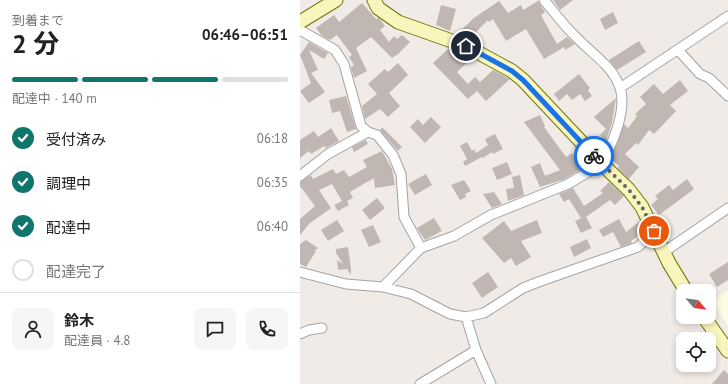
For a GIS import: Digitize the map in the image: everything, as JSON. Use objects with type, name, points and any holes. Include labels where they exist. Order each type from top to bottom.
[{"type":"main road","points":[[300,22],[336,0]]},
{"type":"main road","points":[[374,0],[378,8],[398,22],[466,46],[512,71],[523,80],[601,163],[629,190],[642,207],[664,252],[682,284]]},
{"type":"main road","points":[[709,324],[728,351]]},
{"type":"street","points":[[383,287],[421,248],[460,233],[491,215],[568,184],[601,163],[610,148],[618,125],[621,105],[620,88],[611,72],[575,36],[544,0]]},
{"type":"street","points":[[620,88],[728,16]]},
{"type":"street","points":[[300,30],[334,50],[344,64],[362,126],[368,132],[377,135],[393,155],[401,174],[404,217],[421,248]]},
{"type":"street","points":[[678,50],[700,74],[709,78],[728,96]]},
{"type":"street","points":[[300,176],[328,154],[368,132]]},
{"type":"street","points":[[664,252],[728,208]]},
{"type":"street","points":[[300,272],[346,284],[383,287],[411,294],[450,314],[466,317],[484,313],[523,288],[540,281],[638,247],[654,231]]},
{"type":"street","points":[[466,317],[476,350],[491,384]]},
{"type":"street","points":[[300,334],[308,330],[322,328]]},
{"type":"street","points":[[420,384],[476,350]]},
{"type":"shaded area","points":[[728,290],[728,326],[716,307],[716,298]]},
{"type":"building","points":[[553,0],[573,0],[560,10]]},
{"type":"building","points":[[499,1],[508,13],[521,5],[523,10],[538,1],[545,12],[541,15],[557,44],[567,37],[575,44],[565,50],[564,47],[544,59],[526,29],[506,41],[493,19],[489,22],[488,20],[469,39],[457,34],[474,18]]},
{"type":"building","points":[[362,3],[376,19],[379,18],[385,26],[380,30],[389,42],[394,36],[397,39],[402,35],[410,42],[392,58],[371,37],[356,48],[367,71],[354,78],[351,67],[354,65],[349,57],[352,55],[337,35],[330,40],[322,36],[316,28],[334,15],[339,22]]},
{"type":"building","points":[[441,5],[456,9],[450,31],[436,25]]},
{"type":"building","points":[[613,12],[618,23],[605,30],[600,19]]},
{"type":"building","points":[[639,41],[646,52],[617,70],[609,60]]},
{"type":"building","points":[[309,42],[328,53],[324,59],[309,50],[318,70],[311,73],[325,92],[309,103],[300,91],[311,83],[300,55]]},
{"type":"building","points":[[449,48],[465,55],[470,60],[457,72],[468,84],[475,77],[480,82],[493,70],[510,79],[486,101],[477,91],[468,99],[433,63]]},
{"type":"building","points":[[398,63],[408,75],[389,93],[400,106],[388,117],[380,109],[365,119],[362,106],[377,94],[368,84],[385,69],[388,72]]},
{"type":"building","points":[[579,74],[590,88],[588,90],[592,96],[585,101],[580,94],[572,100],[567,94],[559,101],[554,94]]},
{"type":"building","points":[[680,80],[688,91],[670,105],[676,111],[654,134],[649,130],[638,145],[636,143],[625,154],[639,167],[629,179],[618,168],[619,166],[610,158],[624,124],[628,128],[637,116],[635,114],[646,104],[640,97],[654,84],[663,94]]},
{"type":"building","points":[[346,96],[356,129],[347,132],[340,111],[332,113],[329,100]]},
{"type":"building","points":[[616,98],[612,123],[606,141],[600,135],[606,129],[594,117]]},
{"type":"building","points":[[540,115],[545,126],[544,127],[566,157],[572,153],[578,162],[584,156],[590,163],[565,179],[540,187],[531,167],[540,163],[545,176],[560,170],[524,122]]},
{"type":"building","points":[[431,117],[441,127],[425,143],[410,127],[418,119],[423,125]]},
{"type":"building","points":[[382,127],[402,147],[398,151],[380,130]]},
{"type":"building","points":[[331,128],[339,141],[326,148],[324,146],[311,154],[309,151],[300,158],[300,140],[314,131],[318,137]]},
{"type":"building","points":[[495,134],[503,149],[493,154],[492,152],[465,166],[463,162],[467,159],[460,146],[467,142],[472,151],[474,149],[476,153],[488,145],[485,139]]},
{"type":"building","points":[[366,140],[368,144],[354,152],[352,147]]},
{"type":"building","points":[[382,151],[392,169],[395,185],[375,188],[374,178],[350,192],[353,198],[347,201],[349,205],[338,211],[334,205],[342,201],[332,184],[319,190],[331,208],[309,224],[300,235],[300,219],[315,206],[300,186],[300,182],[311,175],[313,179],[333,169],[336,174],[344,170],[349,177],[367,167],[363,160]]},
{"type":"building","points":[[507,162],[512,174],[497,180],[492,168]]},
{"type":"building","points":[[426,174],[432,185],[415,195],[408,184]]},
{"type":"building","points":[[520,175],[524,195],[508,201],[506,189],[514,188],[512,177]]},
{"type":"building","points":[[687,179],[694,189],[659,215],[651,205],[658,199],[655,196],[669,185],[673,190]]},
{"type":"building","points":[[464,180],[471,191],[465,194],[466,197],[460,200],[451,185]]},
{"type":"building","points":[[609,182],[624,196],[615,205],[610,200],[586,217],[592,228],[581,233],[575,221],[581,218],[569,199],[564,202],[559,194],[573,188],[584,206],[603,193],[600,191]]},
{"type":"building","points":[[494,192],[502,204],[492,208],[483,194]]},
{"type":"building","points":[[377,198],[385,208],[370,220],[362,210]]},
{"type":"building","points":[[434,218],[442,231],[425,240],[417,228]]},
{"type":"building","points":[[619,219],[626,232],[640,221],[645,231],[631,241],[632,243],[621,247],[613,232],[603,237],[599,230]]},
{"type":"building","points":[[337,220],[344,231],[328,241],[321,230]]},
{"type":"building","points":[[537,220],[542,233],[521,241],[531,257],[516,266],[511,258],[504,263],[482,238],[504,221],[511,231]]},
{"type":"building","points":[[373,225],[381,242],[369,247],[361,230]]},
{"type":"building","points":[[587,239],[591,248],[574,257],[570,247]]},
{"type":"building","points":[[306,240],[318,248],[314,251],[316,251],[306,267],[300,264],[300,244]]},
{"type":"building","points":[[348,247],[351,275],[347,269],[338,270],[337,260],[343,264],[336,253],[336,249]]},
{"type":"building","points":[[728,262],[728,280],[717,287],[709,274]]},
{"type":"building","points":[[488,272],[498,287],[482,298],[472,283]]},
{"type":"building","points":[[724,370],[728,374],[728,384],[712,384]]},
{"type":"way so far","points":[[594,156],[629,190],[642,207],[654,231]]},
{"type":"route","points":[[466,46],[512,71],[523,80],[594,156]]}]
